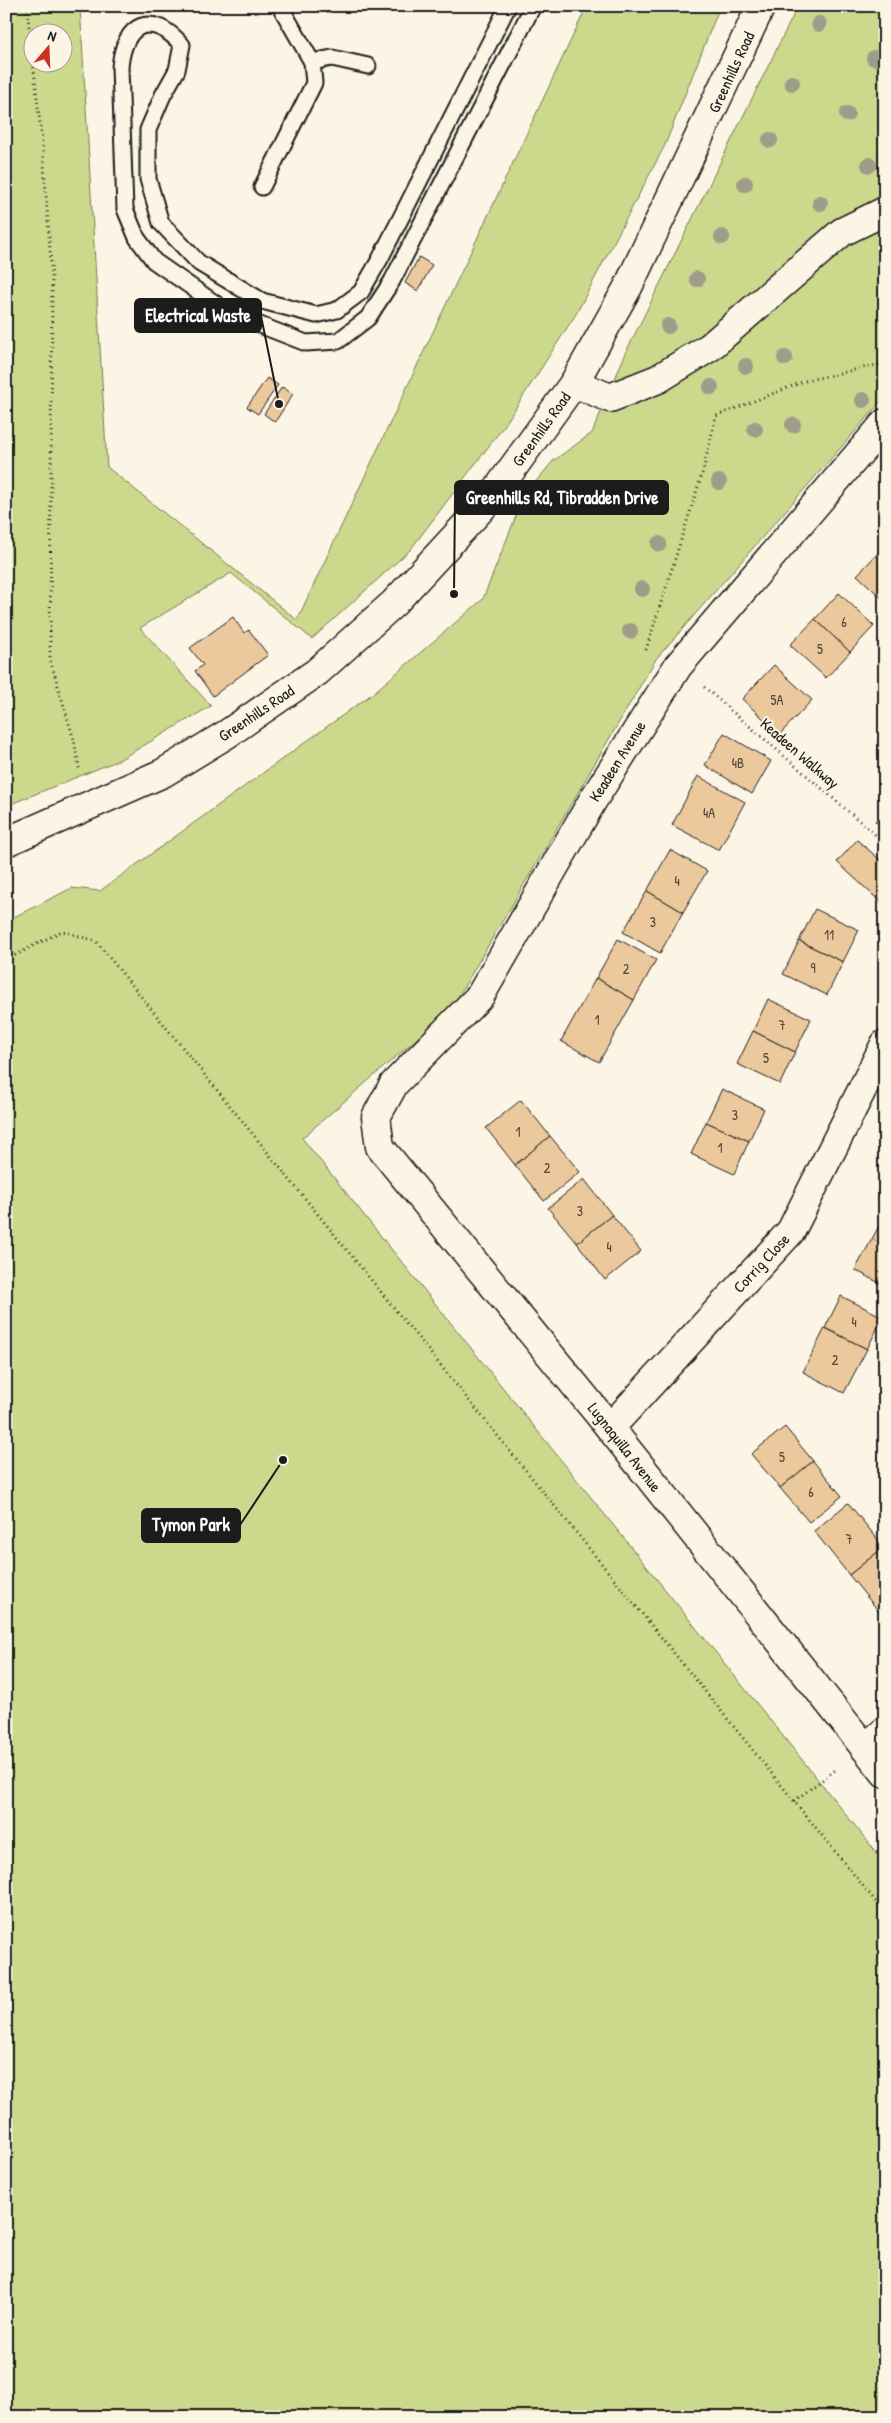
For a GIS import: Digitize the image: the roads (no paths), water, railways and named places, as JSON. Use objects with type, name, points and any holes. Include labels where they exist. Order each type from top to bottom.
[{"type":"street","name":"Greenhills Road","points":[[6,842],[163,773],[227,734],[317,672],[394,603],[491,498],[574,384],[641,261],[761,6]]},
{"type":"street","points":[[574,384],[610,398],[658,379],[710,347],[842,232],[885,211]]},
{"type":"street","name":"Keadeen Avenue","points":[[376,1117],[394,1084],[480,996],[593,800],[678,666],[885,423]]},
{"type":"street","name":"Corrig Close","points":[[610,1428],[790,1231],[885,1044]]},
{"type":"street","name":"Lugnaquilla Avenue","points":[[376,1117],[380,1147],[610,1428],[875,1740],[885,1773]]},
{"type":"lane","points":[[262,187],[314,83],[312,62],[280,6]]},
{"type":"lane","points":[[508,6],[380,259],[361,292],[337,310],[316,315],[262,300],[199,264],[161,223],[148,179],[148,130],[163,95],[177,70],[182,45],[172,33],[155,26],[140,26],[128,34],[121,48],[120,67],[125,209],[137,238],[154,261],[229,313],[306,343],[338,341],[368,318],[392,281],[533,6]]},
{"type":"lane","points":[[312,62],[332,58],[368,66]]},
{"type":"place","name":"Electrical Waste","points":[[279,404]]},
{"type":"place","name":"Greenhills Rd, Tibradden Drive","points":[[454,594]]},
{"type":"place","name":"Tymon Park","points":[[283,1460]]}]
